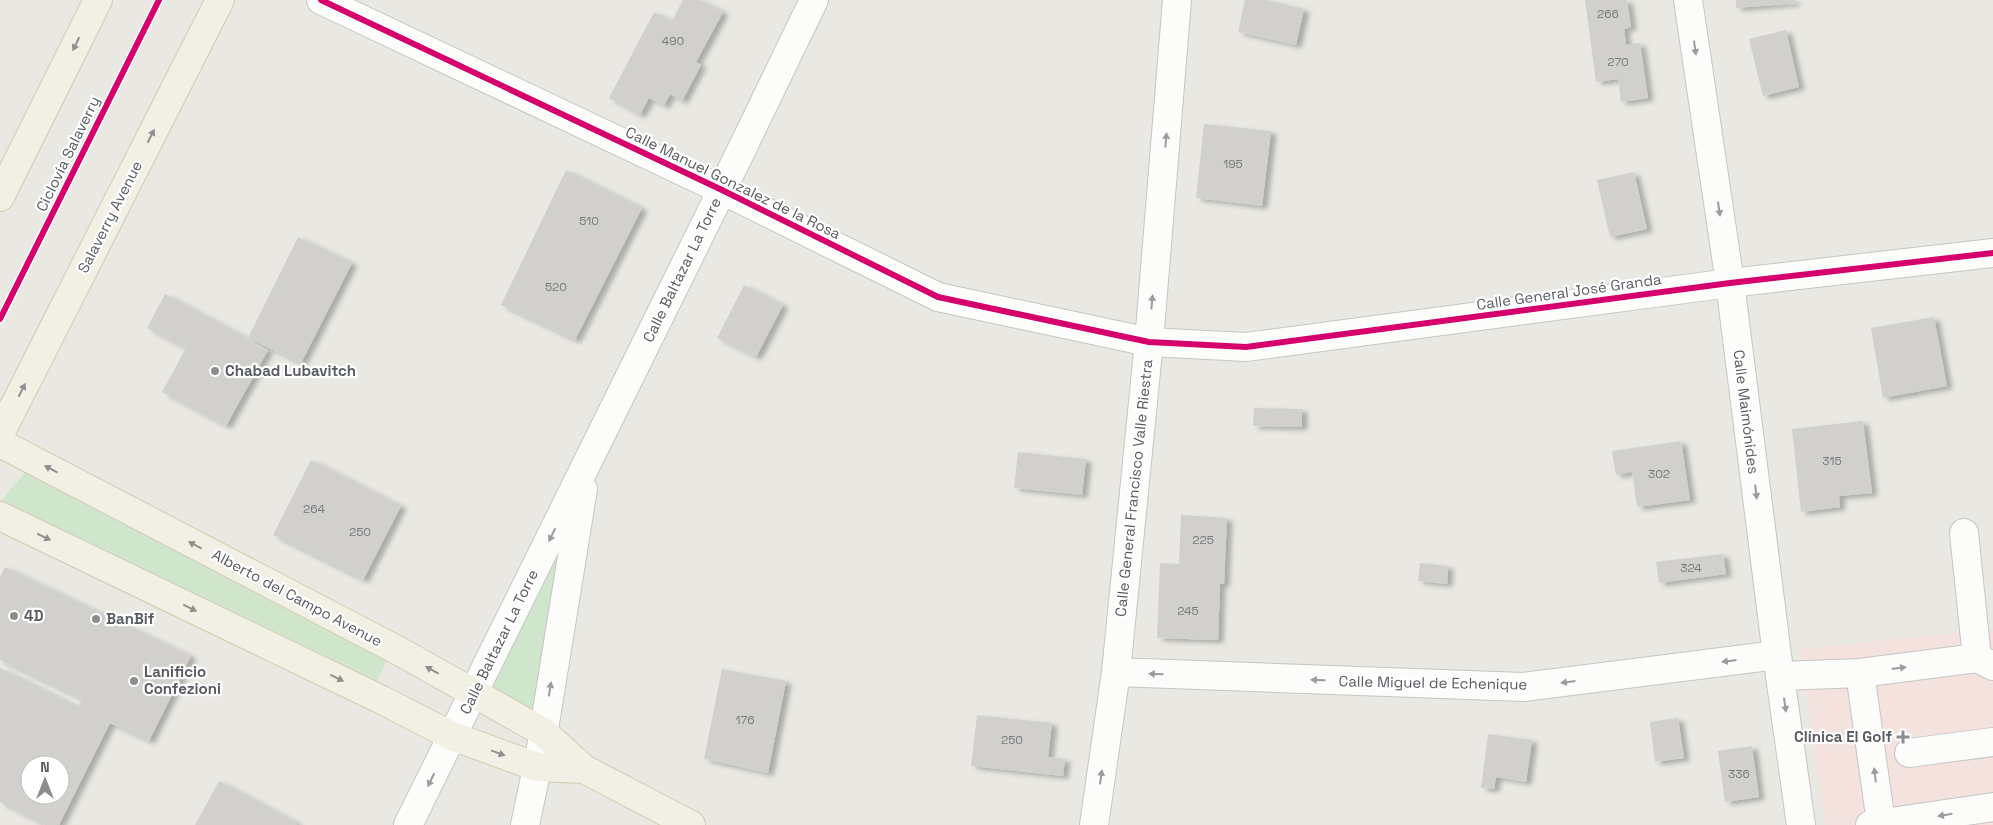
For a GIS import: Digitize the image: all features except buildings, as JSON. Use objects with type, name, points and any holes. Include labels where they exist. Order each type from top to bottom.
[{"type":"main road","points":[[0,198],[98,0]]},
{"type":"main road","name":"Salaverry Avenue","points":[[0,434],[220,0]]},
{"type":"main road","name":"Alberto del Campo Avenue","points":[[0,442],[382,642],[474,693],[540,751]]},
{"type":"main road","name":"Alberto del Campo Avenue","points":[[0,516],[452,736],[540,751],[584,769],[691,825]]},
{"type":"street","name":"Calle Manuel Gonzalez de la Rosa","points":[[321,0],[722,190],[938,297],[1149,342]]},
{"type":"street","name":"Calle Baltazar La Torre","points":[[408,825],[814,0]]},
{"type":"street","name":"Calle General Francisco Valle Riestra","points":[[1094,825],[1116,672],[1149,342],[1177,0]]},
{"type":"street","name":"Calle Maimónides","points":[[1688,0],[1730,283],[1801,825]]},
{"type":"street","name":"Calle General José Granda","points":[[1149,342],[1246,347],[1730,283],[1993,253]]},
{"type":"street","name":"Calle Baltazar La Torre","points":[[525,825],[540,751],[588,459]]},
{"type":"street","points":[[1964,534],[1985,662]]},
{"type":"street","name":"Calle Miguel de Echenique","points":[[1116,672],[1523,687],[1779,666],[1860,673],[1985,662]]},
{"type":"street","points":[[1860,673],[1876,824],[1993,807]]},
{"type":"street","points":[[1909,753],[1993,742]]},
{"type":"shaded area","name":"Clínica El Golf","points":[[1993,629],[1993,825],[1826,825],[1800,649]]},
{"type":"green space","points":[[26,471],[392,651],[377,681],[1,501]]},
{"type":"green space","points":[[577,491],[536,717],[480,694]]},
{"type":"cycle path","name":"Ciclovía Salaverry","points":[[0,319],[159,0]]},
{"type":"cycle path","points":[[321,0],[722,190],[938,297],[1149,342],[1246,347],[1730,283],[1993,253]]},
{"type":"place","name":"Chabad Lubavitch","points":[[215,371]]},
{"type":"place","name":"4D","points":[[14,616]]},
{"type":"place","name":"BanBif","points":[[96,619]]},
{"type":"place","name":"Lanificio Confezioni","points":[[134,681]]},
{"type":"place","name":"Clínica El Golf","points":[[1903,737]]}]
